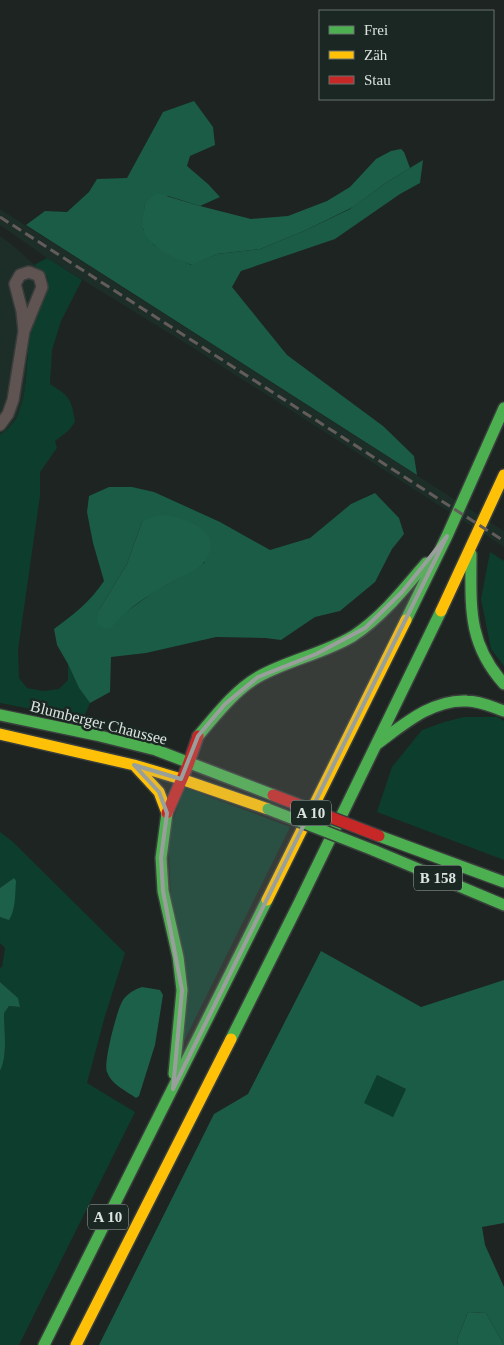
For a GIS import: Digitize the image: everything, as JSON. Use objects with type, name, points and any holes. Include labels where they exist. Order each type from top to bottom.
[{"type":"main road","name":"A 10","points":[[44,1345],[374,687],[447,536],[504,408]]},
{"type":"main road","name":"A 10","points":[[76,1345],[300,902],[471,550],[504,475]]},
{"type":"main road","points":[[156,750],[182,745],[198,736],[225,704],[241,689],[258,678],[316,654],[365,628],[402,592],[447,536]]},
{"type":"main road","points":[[471,550],[472,626],[492,673],[504,684]]},
{"type":"main road","points":[[376,745],[421,713],[438,704],[455,700],[471,701],[504,710]]},
{"type":"main road","name":"Blumberger Chaussee","points":[[0,715],[156,750],[504,882]]},
{"type":"main road","name":"Blumberger Chaussee","points":[[0,734],[134,765],[181,779],[268,809],[404,862],[504,905]]},
{"type":"main road","points":[[173,1089],[182,990],[178,957],[163,891],[161,858],[167,813],[190,763],[198,736]]},
{"type":"main road","points":[[134,765],[159,792],[167,813]]},
{"type":"street","points":[[0,425],[8,414],[14,400],[24,331]]},
{"type":"highlighted area","points":[[447,536],[173,1089],[182,990],[163,891],[161,858],[167,813],[159,792],[134,765],[181,779],[198,736],[225,704],[258,677],[316,654],[365,628],[402,592]]},
{"type":"shaded area","points":[[194,101],[213,127],[215,145],[190,156],[187,166],[220,197],[200,206],[168,196],[145,204],[143,229],[154,245],[191,265],[217,254],[260,249],[304,231],[350,209],[387,182],[423,160],[420,183],[400,194],[335,239],[241,271],[232,287],[287,355],[383,426],[414,456],[417,475],[26,225],[45,211],[67,212],[89,192],[97,179],[127,178],[163,112]]},
{"type":"shaded area","points":[[401,149],[410,168],[353,207],[304,231],[260,249],[217,254],[192,265],[156,246],[150,241],[143,228],[145,204],[156,193],[251,219],[288,216],[327,201],[350,187],[376,159],[391,151]]},
{"type":"shaded area","points":[[0,209],[504,531],[504,547],[198,351],[47,258],[0,225]]},
{"type":"shaded area","points":[[0,236],[47,276],[48,285],[32,329],[20,412],[10,427],[0,435]]},
{"type":"shaded area","points":[[47,258],[82,280],[61,321],[52,350],[50,384],[62,392],[71,403],[75,422],[68,431],[55,441],[57,448],[40,472],[40,496],[18,650],[19,678],[27,688],[43,691],[59,689],[68,680],[68,664],[79,688],[90,703],[83,719],[0,703],[0,435],[9,428],[18,416],[22,402],[31,331],[45,297],[47,283],[47,276],[34,265]]},
{"type":"shaded area","points":[[109,487],[132,487],[154,492],[220,522],[270,550],[310,538],[351,504],[375,493],[399,518],[404,534],[392,549],[375,582],[340,611],[315,617],[281,640],[216,637],[146,653],[111,657],[110,692],[90,703],[79,688],[57,645],[54,629],[87,602],[104,581],[93,543],[87,512],[89,496]],"holes":[[[142,522],[205,562],[155,591],[119,617],[99,610],[127,564]]]},
{"type":"shaded area","points":[[164,515],[183,519],[201,528],[207,534],[211,542],[210,551],[205,561],[194,570],[139,602],[111,628],[104,629],[97,622],[99,610],[127,564],[142,522],[152,517]]},
{"type":"shaded area","points":[[490,552],[504,561],[504,666],[491,649],[481,599]]},
{"type":"shaded area","points":[[464,717],[497,717],[504,721],[504,860],[377,812],[392,767],[422,730]]},
{"type":"shaded area","points":[[186,788],[290,827],[184,1041],[172,914],[168,835],[184,789]]},
{"type":"shaded area","points":[[0,832],[13,842],[125,953],[105,1016],[87,1083],[135,1112],[19,1345],[0,1345],[0,1071],[5,1050],[4,1012],[9,1006],[19,1007],[18,998],[0,982],[0,968],[2,967],[5,948],[0,943],[0,917],[3,918],[14,878],[0,888]]},
{"type":"shaded area","points":[[14,878],[16,881],[15,901],[9,920],[0,917],[0,888]]},
{"type":"shaded area","points":[[321,951],[421,1007],[504,980],[504,1223],[482,1227],[485,1245],[504,1287],[504,1345],[486,1313],[468,1312],[457,1340],[458,1345],[99,1345],[214,1114],[248,1094]],"holes":[[[377,1075],[406,1089],[393,1117],[364,1103]]]},
{"type":"shaded area","points":[[0,982],[18,998],[20,1007],[9,1006],[4,1013],[5,1050],[0,1071]]},
{"type":"shaded area","points":[[142,987],[160,990],[163,995],[155,1045],[139,1096],[136,1098],[112,1080],[106,1067],[111,1036],[120,1005],[129,994]]},
{"type":"shaded area","points":[[377,1075],[406,1089],[393,1117],[363,1103]]},
{"type":"shaded area","points":[[468,1312],[486,1313],[504,1345],[458,1345],[457,1340]]},
{"type":"railway","points":[[0,217],[504,541]]},
{"type":"traffic: fast","points":[[406,620],[447,536],[504,408]]},
{"type":"traffic: fast","points":[[471,554],[472,607],[477,639],[483,654],[504,684]]},
{"type":"traffic: fast","points":[[198,736],[233,696],[258,677],[342,642],[364,628],[392,602],[426,563]]},
{"type":"traffic: fast","points":[[231,1039],[441,611]]},
{"type":"traffic: fast","points":[[377,744],[419,715],[442,704],[454,701],[472,701],[504,711]]},
{"type":"traffic: fast","points":[[0,715],[96,735],[156,750],[273,795]]},
{"type":"traffic: fast","points":[[268,809],[373,850]]},
{"type":"traffic: fast","points":[[167,813],[161,858],[163,891],[178,957],[182,990],[174,1074]]},
{"type":"traffic: fast","points":[[379,836],[504,882]]},
{"type":"traffic: fast","points":[[373,850],[504,905]]},
{"type":"traffic: fast","points":[[44,1345],[267,900]]},
{"type":"traffic: slow","points":[[441,611],[504,475]]},
{"type":"traffic: slow","points":[[267,900],[406,620]]},
{"type":"traffic: slow","points":[[0,734],[134,765],[268,809]]},
{"type":"traffic: slow","points":[[136,767],[159,792],[167,813]]},
{"type":"traffic: slow","points":[[76,1345],[231,1039]]},
{"type":"traffic: jam","points":[[167,813],[188,765],[198,736]]},
{"type":"traffic: jam","points":[[273,795],[379,836]]}]
